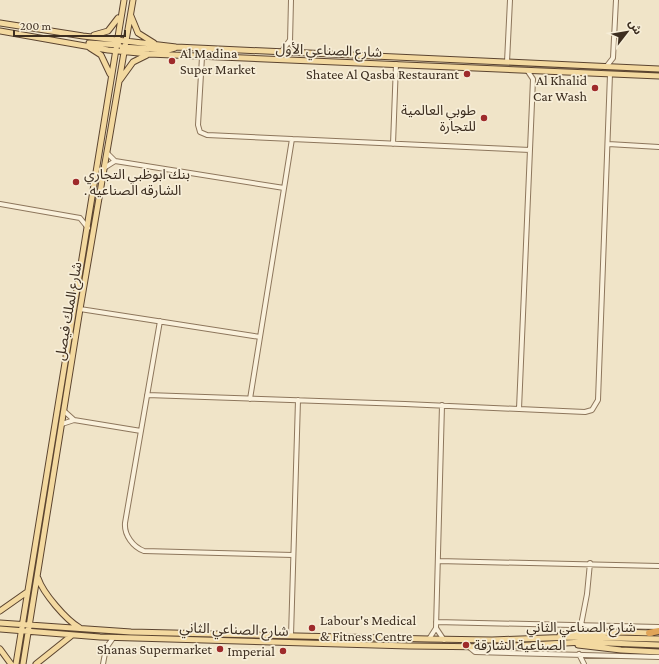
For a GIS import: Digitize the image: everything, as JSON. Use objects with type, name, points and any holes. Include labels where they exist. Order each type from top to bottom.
[{"type":"highway","points":[[649,633],[659,632]]},
{"type":"main road","name":"شارع الملك فيصل","points":[[16,664],[124,0]]},
{"type":"main road","name":"شارع الملك فيصل","points":[[23,664],[80,309],[133,0]]},
{"type":"main road","points":[[83,36],[108,31],[116,23],[122,8]]},
{"type":"main road","points":[[131,15],[138,33],[145,39],[159,45]]},
{"type":"main road","name":"شارع الصناعي الأول","points":[[0,23],[83,36],[149,54],[527,69],[659,76]]},
{"type":"main road","points":[[0,30],[80,44],[101,55],[107,63],[111,76]]},
{"type":"main road","points":[[80,44],[87,42],[125,47],[168,50],[176,47]]},
{"type":"main road","name":"شارع الصناعي الأول","points":[[125,47],[159,45],[659,69]]},
{"type":"main road","points":[[118,83],[133,62],[149,54]]},
{"type":"main road","points":[[38,578],[45,591],[67,618],[82,629]]},
{"type":"main road","points":[[0,611],[27,592]]},
{"type":"main road","name":"شارع الصناعي الثاني","points":[[0,622],[29,626],[82,629],[444,640],[492,640],[550,637],[659,639]]},
{"type":"main road","name":"شارع الصناعي الثاني","points":[[0,629],[21,632],[113,638],[469,647],[594,642],[659,645]]},
{"type":"main road","points":[[550,637],[566,633],[585,632],[649,633]]},
{"type":"main road","points":[[36,664],[72,636]]},
{"type":"main road","points":[[563,644],[659,652]]},
{"type":"main road","points":[[0,649],[11,664]]},
{"type":"street","points":[[291,0],[290,40],[292,47],[296,52]]},
{"type":"street","points":[[507,62],[510,0]]},
{"type":"street","points":[[606,67],[613,58],[616,0]]},
{"type":"street","points":[[282,51],[290,40]]},
{"type":"street","points":[[202,57],[198,125],[200,132],[207,135],[530,150]]},
{"type":"street","points":[[613,58],[620,68]]},
{"type":"street","points":[[394,144],[396,64]]},
{"type":"street","points":[[519,409],[533,79],[527,69]]},
{"type":"street","points":[[533,79],[540,70]]},
{"type":"street","points":[[147,395],[442,405],[585,412],[592,410],[598,403],[610,74]]},
{"type":"street","points":[[250,399],[292,139]]},
{"type":"street","points":[[608,144],[659,147]]},
{"type":"street","points":[[107,153],[115,161],[284,188]]},
{"type":"street","points":[[104,168],[115,161]]},
{"type":"street","points":[[0,204],[80,218],[88,228]]},
{"type":"street","points":[[80,218],[90,211]]},
{"type":"street","points":[[80,309],[260,337]]},
{"type":"street","points":[[160,321],[125,526],[129,538],[138,547],[147,551],[293,555]]},
{"type":"street","points":[[291,636],[298,400]]},
{"type":"street","points":[[429,639],[436,628],[442,405]]},
{"type":"street","points":[[64,411],[74,420]]},
{"type":"street","points":[[62,424],[74,420],[141,431]]},
{"type":"street","points":[[438,561],[590,563],[659,566]]},
{"type":"street","points":[[581,625],[587,594],[590,563]]},
{"type":"street","points":[[436,622],[659,627]]},
{"type":"street","points":[[436,628],[444,640]]},
{"type":"street","points":[[100,637],[106,648]]},
{"type":"street","points":[[103,664],[106,648],[113,638]]},
{"type":"street","points":[[469,647],[475,652],[578,654],[659,658]]},
{"type":"street","points":[[578,654],[584,664],[592,655]]},
{"type":"place","name":"Al Madina Super Market","points":[[172,61]]},
{"type":"place","name":"Shatee Al Qasba Restaurant","points":[[467,74]]},
{"type":"place","name":"Al Khalid Car Wash","points":[[595,88]]},
{"type":"place","name":"طوبي العالمية للتجارة","points":[[484,118]]},
{"type":"place","name":"بنك ابوظبي التجاري . الشارقه الصناعيه","points":[[76,182]]},
{"type":"place","name":"Labour's Medical & Fitness Centre","points":[[312,628]]},
{"type":"place","name":"الصناعية الشارقة","points":[[466,645]]},
{"type":"place","name":"Shanas Supermarket","points":[[220,649]]},
{"type":"place","name":"Imperial","points":[[283,651]]}]
